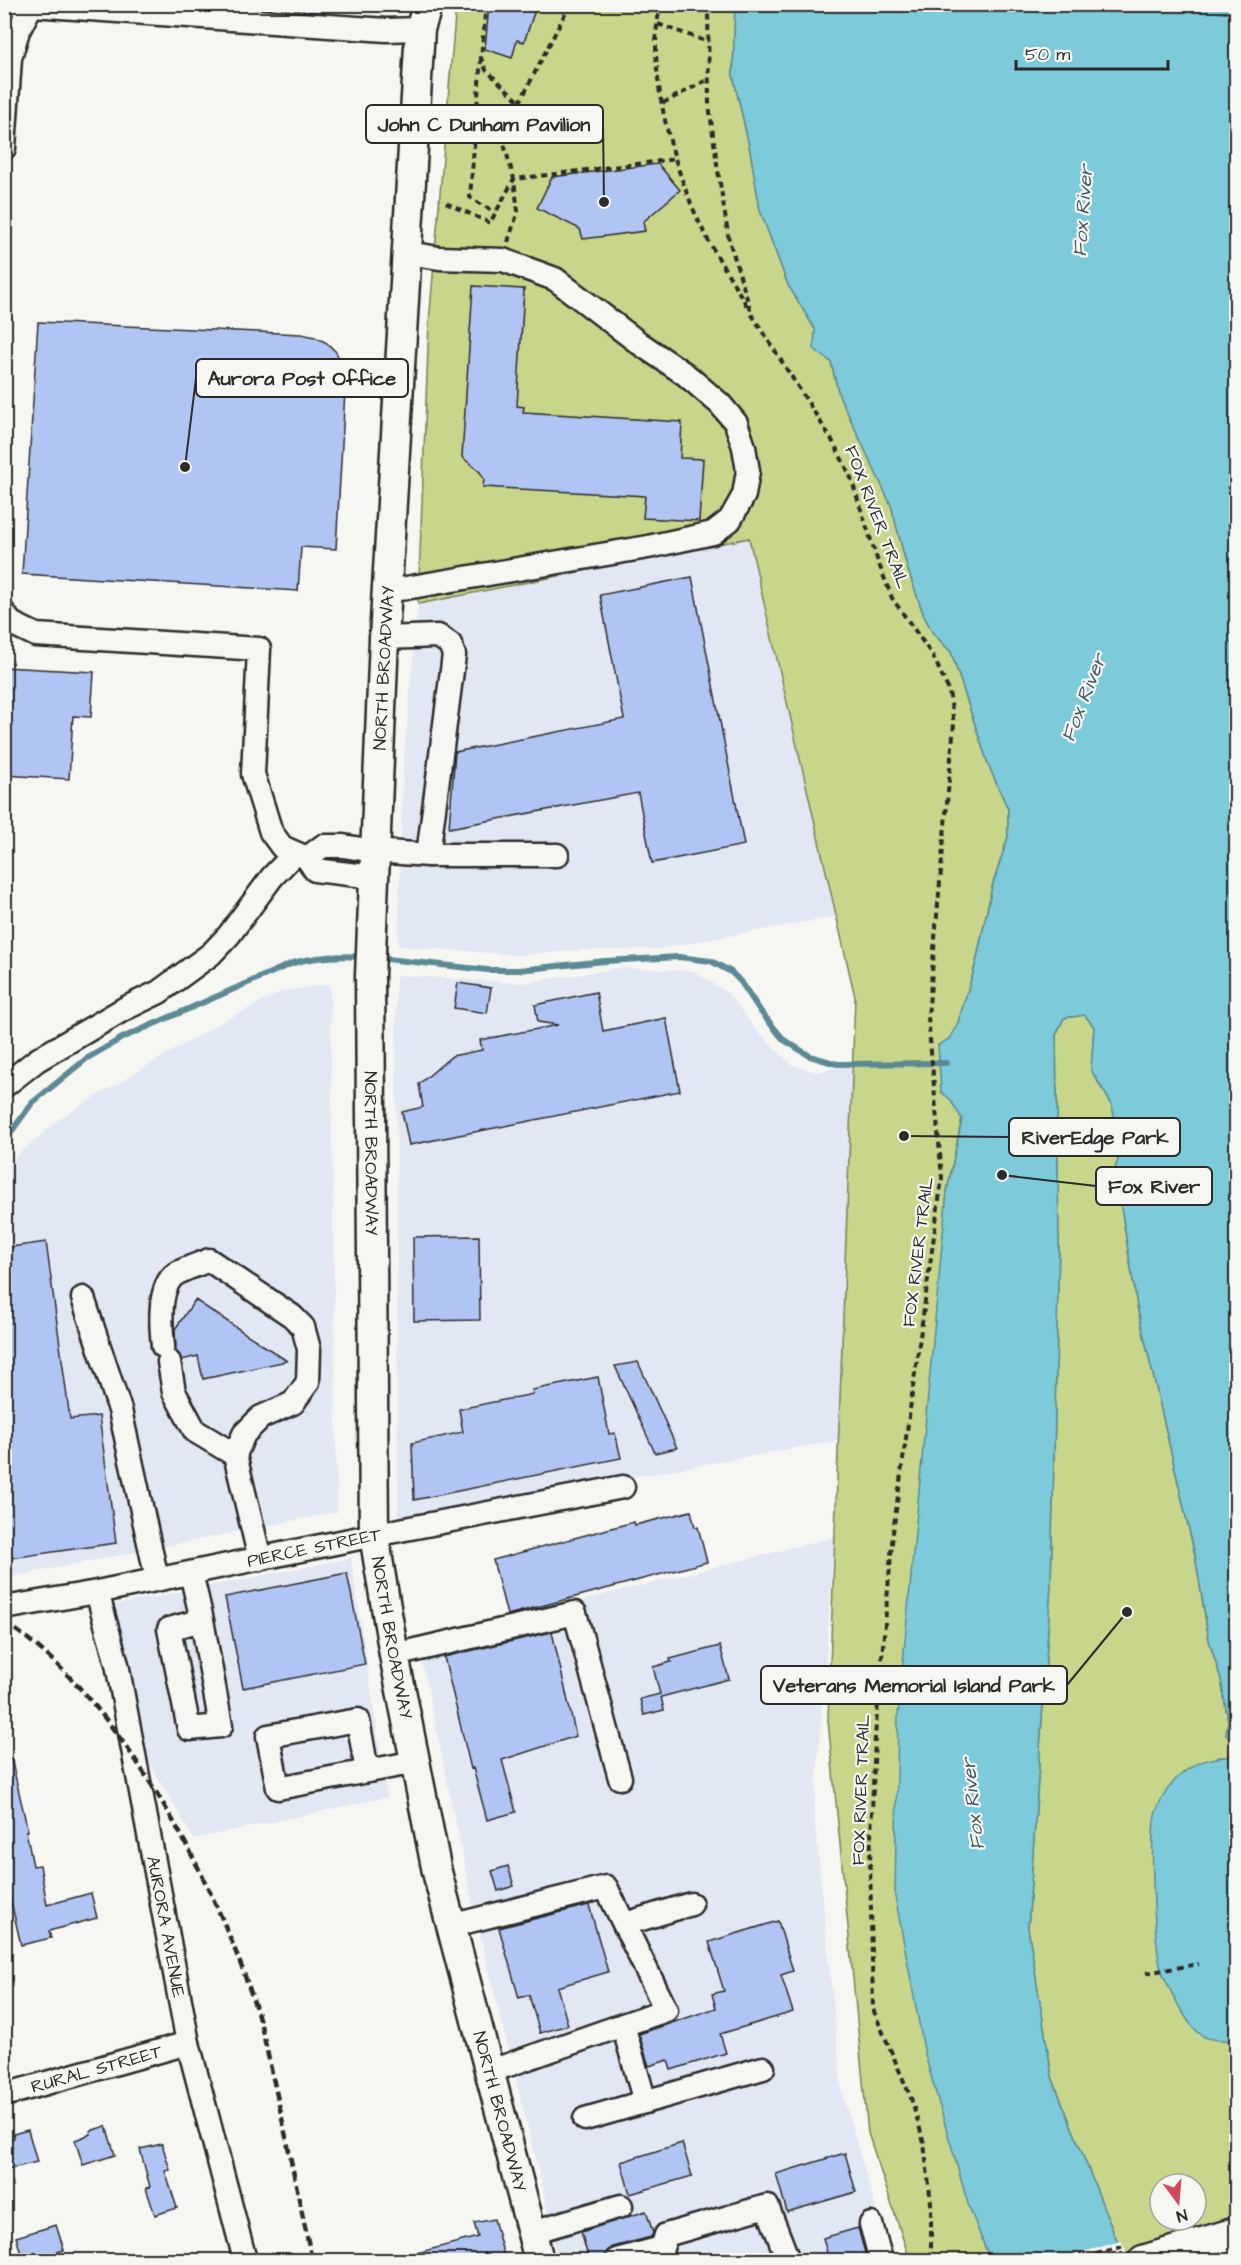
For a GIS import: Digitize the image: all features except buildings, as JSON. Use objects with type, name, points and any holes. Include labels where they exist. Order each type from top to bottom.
[{"type":"main road","name":"NORTH BROADWAY","points":[[421,13],[384,638],[370,976],[374,1535],[394,1655],[450,1926],[491,2072],[539,2260]]},
{"type":"main road","points":[[1136,2253],[1236,2232]]},
{"type":"main road","points":[[1232,2260],[1236,2259]]},
{"type":"street","points":[[4,148],[10,58],[24,5],[386,30],[421,13]]},
{"type":"street","points":[[388,591],[648,548],[712,533],[730,520],[744,495],[748,471],[744,447],[736,423],[720,404],[685,374],[639,343],[555,279],[503,260],[439,258],[407,253]]},
{"type":"street","points":[[4,614],[11,623],[36,634],[259,649],[253,774],[271,832],[282,847],[301,856]]},
{"type":"street","points":[[384,638],[438,636],[450,644],[454,655],[428,855]]},
{"type":"street","points":[[4,1086],[37,1060],[159,992],[211,954],[229,935],[272,877],[301,856],[323,846],[344,846],[374,864],[428,855],[557,855]]},
{"type":"street","points":[[234,1455],[195,1431],[174,1392],[161,1331],[162,1299],[173,1276],[209,1260],[292,1316],[303,1328],[309,1349],[308,1382],[293,1402],[261,1417],[244,1434],[234,1455],[260,1559]]},
{"type":"street","points":[[83,1298],[120,1410],[156,1580]]},
{"type":"street","name":"PIERCE STREET","points":[[4,1608],[97,1592],[623,1487]]},
{"type":"street","points":[[191,1573],[202,1620]]},
{"type":"street","name":"AURORA AVENUE","points":[[97,1592],[117,1664],[188,2043],[245,2260]]},
{"type":"street","points":[[394,1655],[575,1613],[620,1779]]},
{"type":"street","points":[[367,1772],[358,1720],[268,1736],[278,1788],[367,1772],[416,1762]]},
{"type":"street","points":[[450,1926],[606,1887],[666,2010],[491,2072]]},
{"type":"street","points":[[625,1924],[691,1904]]},
{"type":"street","points":[[623,2025],[645,2102]]},
{"type":"street","name":"RURAL STREET","points":[[4,2094],[188,2043]]},
{"type":"street","points":[[585,2119],[763,2068]]},
{"type":"street","points":[[531,2232],[621,2206]]},
{"type":"street","points":[[617,2260],[662,2248],[666,2235],[767,2206],[788,2260]]},
{"type":"street","points":[[871,2224],[881,2260]]},
{"type":"path","points":[[486,4],[470,197],[495,211]]},
{"type":"path","points":[[503,260],[518,211],[514,179],[502,137],[570,4]]},
{"type":"path","points":[[651,4],[660,6],[655,50],[663,103],[676,159],[690,201],[708,240],[752,315]]},
{"type":"path","name":"FOX RIVER TRAIL","points":[[708,4],[709,105],[729,240],[752,315],[832,440],[850,474],[892,598],[933,656],[949,691],[954,724],[928,1017],[942,1178],[893,1532],[875,1737],[870,1862],[873,2010],[911,2098],[924,2143],[931,2203],[930,2252],[933,2260]]},
{"type":"path","points":[[658,24],[708,42]]},
{"type":"path","points":[[481,58],[486,69],[520,102]]},
{"type":"path","points":[[663,103],[709,79]]},
{"type":"path","points":[[514,179],[676,159]]},
{"type":"path","points":[[446,203],[490,223],[514,179]]},
{"type":"path","points":[[1146,1973],[1199,1964]]},
{"type":"path","points":[[1076,2260],[1136,2253]]},
{"type":"shaded area","points":[[749,537],[844,915],[657,949],[587,950],[518,955],[398,946],[403,769],[418,604]]},
{"type":"shaded area","points":[[621,968],[693,971],[729,994],[755,1029],[792,1065],[816,1072],[853,1065],[839,1440],[398,1519],[396,975],[522,983]]},
{"type":"shaded area","points":[[330,984],[337,1512],[5,1578],[4,1167],[62,1117],[218,1024],[283,991]]},
{"type":"shaded area","points":[[835,1537],[814,1814],[842,2093],[891,2260],[558,2260],[542,2185],[474,1910],[418,1642]]},
{"type":"shaded area","points":[[351,1558],[387,1797],[194,1839],[146,1757],[113,1605]]},
{"type":"green space","points":[[456,5],[735,5],[733,75],[750,150],[760,210],[788,285],[815,329],[818,348],[831,362],[839,395],[891,505],[907,567],[924,616],[933,633],[951,652],[988,764],[1008,809],[1008,837],[992,887],[976,963],[957,1026],[949,1039],[950,1099],[962,1118],[947,1191],[895,1896],[989,2260],[910,2260],[868,2133],[828,1720],[855,997],[749,538],[418,604],[429,323]]},
{"type":"green space","points":[[1085,1015],[1094,1027],[1091,1070],[1111,1103],[1122,1148],[1115,1169],[1137,1306],[1195,1555],[1209,1640],[1221,1679],[1228,1721],[1226,1735],[1235,1741],[1234,1750],[1228,1757],[1219,1757],[1188,2021],[1205,2037],[1236,2041],[1236,2260],[1128,2260],[1114,2234],[1052,2077],[1028,1928],[1051,1584],[1059,1243],[1056,1035],[1064,1018]]},
{"type":"water","points":[[735,5],[1236,5],[1236,2041],[1205,2037],[1192,2026],[1169,1988],[1159,1959],[1153,1866],[1156,1812],[1167,1790],[1183,1772],[1204,1761],[1228,1757],[1234,1750],[1235,1741],[1226,1735],[1228,1721],[1221,1679],[1209,1640],[1195,1555],[1137,1306],[1115,1169],[1122,1147],[1111,1103],[1091,1070],[1094,1027],[1085,1015],[1064,1018],[1056,1035],[1059,1243],[1051,1584],[1028,1928],[1052,2077],[1114,2234],[1128,2260],[990,2260],[968,2204],[925,2055],[895,1896],[898,1715],[947,1191],[962,1119],[950,1099],[941,1092],[938,1045],[949,1039],[957,1026],[976,963],[992,887],[1008,837],[1008,809],[988,764],[951,652],[933,633],[924,616],[907,567],[891,505],[839,395],[831,362],[814,349],[815,329],[788,285],[760,210],[750,150],[733,75]]},
{"type":"pier","points":[[1121,2241],[1131,2260],[1057,2260]]},
{"type":"waterway","points":[[4,1142],[32,1103],[86,1059],[122,1038],[293,963],[327,957],[362,957]]},
{"type":"waterway","points":[[378,958],[487,970],[519,970],[605,961],[679,957],[711,961],[731,972],[741,982],[761,1012],[784,1040],[810,1056],[837,1064],[946,1063]]},
{"type":"railway","points":[[4,1622],[46,1655],[87,1696],[124,1744],[159,1797],[190,1852],[240,1962],[262,2028],[312,2260]]},
{"type":"place","name":"John C Dunham Pavilion","points":[[604,202]]},
{"type":"place","name":"Aurora Post Office","points":[[185,467]]},
{"type":"place","name":"RiverEdge Park","points":[[904,1136]]},
{"type":"place","name":"Fox River","points":[[1002,1175]]},
{"type":"place","name":"Veterans Memorial Island Park","points":[[1127,1612]]}]
